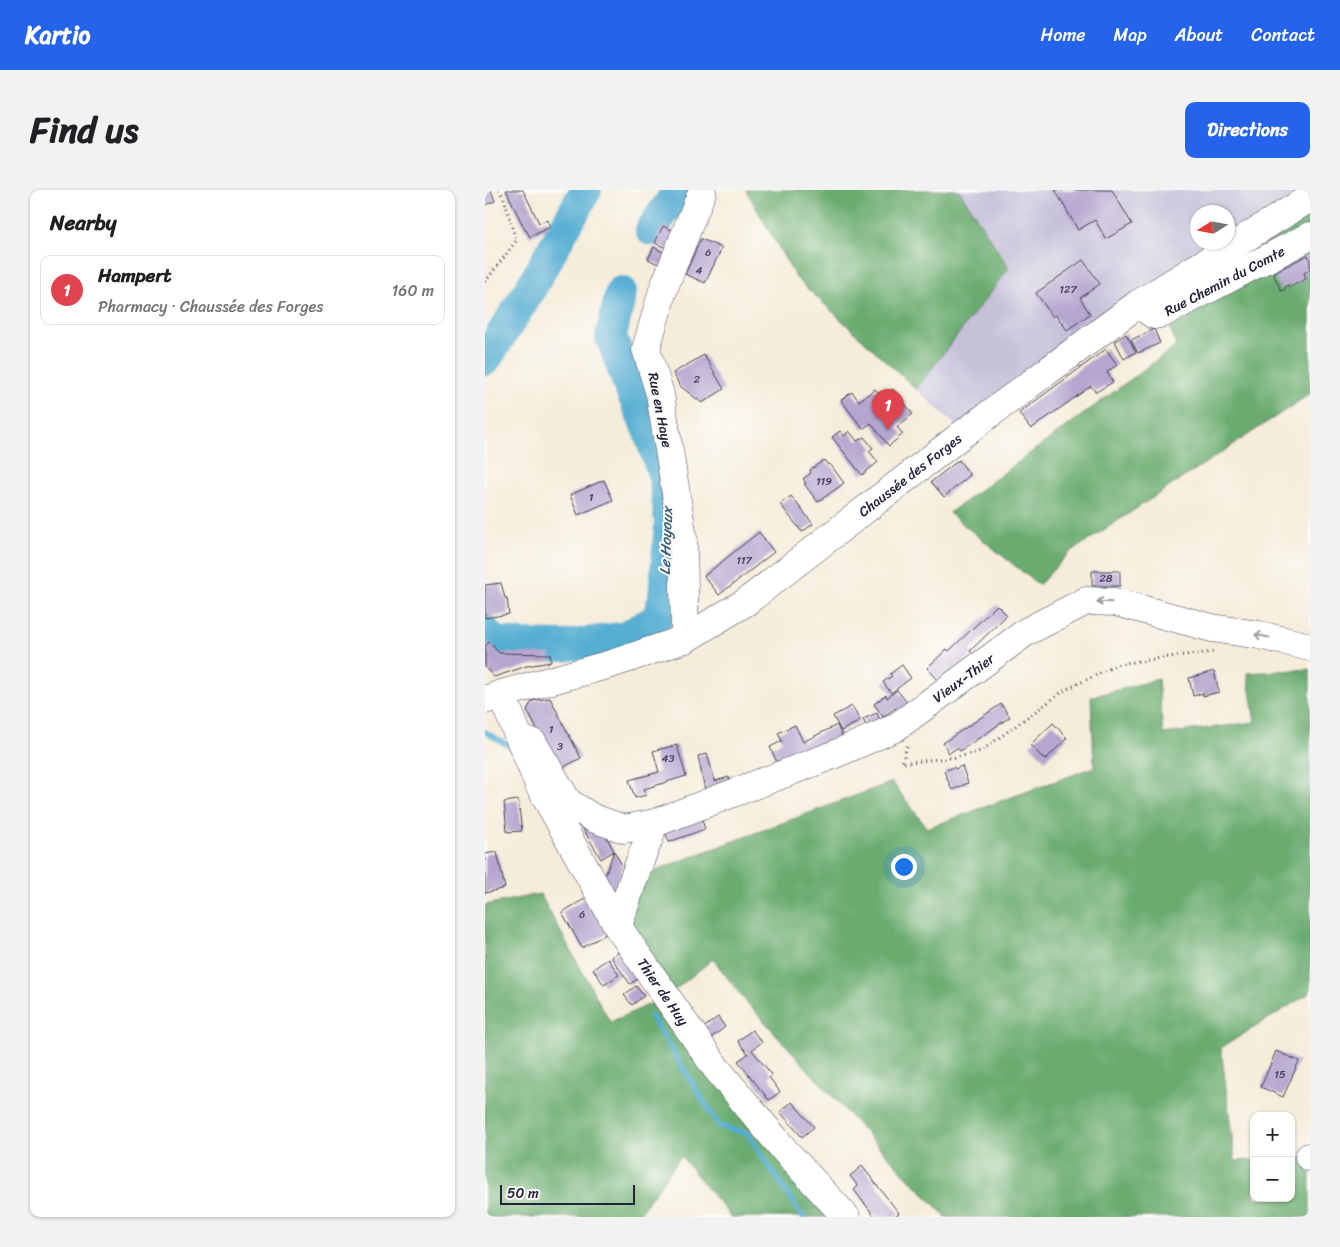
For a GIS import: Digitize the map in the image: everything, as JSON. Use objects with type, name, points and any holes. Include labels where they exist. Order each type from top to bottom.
[{"type":"street","name":"Rue en Haye","points":[[685,639],[683,538],[660,394],[646,349],[663,290],[702,192]]},
{"type":"street","name":"Chaussée des Forges","points":[[493,697],[611,664],[685,639],[746,602],[964,433],[1138,304],[1310,198]]},
{"type":"street","name":"Rue Chemin du Comte","points":[[1138,304],[1154,315],[1163,313],[1310,236]]},
{"type":"street","name":"Vieux-Thier","points":[[520,740],[533,743],[568,802],[593,818],[624,829],[655,823],[833,755],[895,728],[1026,632],[1086,601],[1115,602],[1212,628],[1310,647]]},
{"type":"street","name":"Thier de Huy","points":[[493,697],[520,740],[540,787],[618,927],[716,1068],[786,1152],[846,1217]]},
{"type":"street","points":[[618,927],[632,879],[650,836],[650,828],[655,823]]},
{"type":"street","points":[[816,1184],[825,1204],[835,1217]]},
{"type":"path","points":[[485,282],[516,241],[504,198],[499,190]]},
{"type":"path","points":[[908,742],[903,763],[958,757],[981,751],[1065,690],[1119,664],[1221,652]]},
{"type":"shaded area","points":[[959,190],[1310,190],[1235,243],[1235,205],[1190,205],[1190,250],[1225,250],[964,433],[916,389],[1009,268]]},
{"type":"green space","points":[[746,190],[959,190],[1009,268],[916,389],[796,278]]},
{"type":"green space","points":[[1310,198],[1310,394],[1069,553],[1039,585],[949,513],[1176,346],[1159,292],[1226,250],[1235,250],[1235,245]]},
{"type":"green space","points":[[1310,669],[1310,993],[1221,1048],[1235,1161],[1250,1160],[1250,1202],[1295,1202],[1295,1158],[1310,1157],[1310,1217],[946,1217],[873,1141],[743,998],[713,959],[666,997],[618,927],[632,879],[892,782],[927,828],[1094,767],[1091,697],[1158,679],[1163,734],[1255,722],[1247,673]]},
{"type":"green space","points":[[540,894],[610,1022],[666,997],[846,1217],[731,1217],[681,1156],[637,1217],[485,1217],[485,905]]},
{"type":"building","points":[[491,190],[495,201],[485,205],[485,191]]},
{"type":"building","points":[[506,190],[523,190],[539,223],[547,220],[550,227],[530,237]]},
{"type":"building","points":[[1055,190],[1112,190],[1132,224],[1106,239],[1095,220],[1078,230]]},
{"type":"building","points":[[663,226],[678,233],[671,250],[655,243]]},
{"type":"building","points":[[701,239],[722,248],[705,283],[685,274]]},
{"type":"building","points":[[654,247],[668,255],[662,266],[648,259]]},
{"type":"building","points":[[1308,255],[1310,269],[1304,273],[1306,279],[1290,287],[1288,285],[1281,291],[1273,273]]},
{"type":"building","points":[[1083,260],[1100,284],[1080,298],[1090,314],[1067,330],[1056,315],[1053,317],[1036,293]]},
{"type":"building","points":[[1154,329],[1160,343],[1138,353],[1131,340]]},
{"type":"building","points":[[1126,334],[1136,352],[1124,359],[1115,341]]},
{"type":"building","points":[[1106,349],[1117,365],[1107,372],[1113,382],[1096,392],[1091,386],[1031,429],[1019,413]]},
{"type":"building","points":[[704,355],[724,389],[702,403],[680,386],[673,373]]},
{"type":"building","points":[[875,389],[882,397],[893,389],[913,414],[897,427],[903,434],[889,446],[871,423],[863,429],[841,400],[852,392],[859,401]]},
{"type":"building","points":[[840,431],[844,436],[849,431],[857,441],[864,437],[873,448],[869,451],[878,462],[862,475],[832,437]]},
{"type":"building","points":[[824,460],[828,465],[830,464],[844,483],[818,502],[804,484],[806,483],[803,479],[811,473],[810,470]]},
{"type":"building","points":[[959,460],[970,475],[944,497],[931,482]]},
{"type":"building","points":[[604,480],[613,500],[578,515],[570,495]]},
{"type":"building","points":[[791,496],[813,524],[802,532],[780,504]]},
{"type":"building","points":[[759,532],[774,552],[719,595],[704,576]]},
{"type":"building","points":[[1092,571],[1120,571],[1120,586],[1092,586]]},
{"type":"building","points":[[501,583],[505,598],[507,598],[509,614],[485,618],[485,585]]},
{"type":"building","points":[[997,605],[1007,615],[970,651],[973,654],[941,683],[927,668],[947,649],[949,651]]},
{"type":"building","points":[[489,642],[499,653],[550,654],[551,662],[527,666],[494,677],[485,667],[485,646]]},
{"type":"building","points":[[902,665],[911,678],[891,693],[883,682],[892,676],[890,674]]},
{"type":"building","points":[[1214,671],[1219,692],[1203,696],[1203,693],[1193,696],[1189,678]]},
{"type":"building","points":[[897,690],[912,709],[902,717],[895,708],[883,717],[874,704],[886,695],[887,698]]},
{"type":"building","points":[[550,698],[581,758],[558,770],[527,710],[532,701]]},
{"type":"building","points":[[1001,704],[1010,717],[960,751],[957,748],[949,753],[943,743]]},
{"type":"building","points":[[852,706],[860,721],[841,731],[833,716]]},
{"type":"building","points":[[877,713],[882,725],[868,731],[863,719]]},
{"type":"building","points":[[1053,723],[1067,738],[1045,760],[1030,745]]},
{"type":"building","points":[[795,725],[803,742],[837,725],[844,740],[780,769],[770,747],[782,741],[778,733]]},
{"type":"building","points":[[677,745],[686,776],[644,789],[646,795],[635,798],[629,780],[659,772],[653,751]]},
{"type":"building","points":[[707,754],[715,781],[729,777],[732,788],[706,795],[698,756]]},
{"type":"building","points":[[962,766],[968,783],[952,790],[944,771]]},
{"type":"building","points":[[518,800],[522,831],[507,832],[504,802]]},
{"type":"building","points":[[699,811],[705,829],[669,842],[662,824]]},
{"type":"building","points":[[582,827],[606,836],[614,851],[601,859]]},
{"type":"building","points":[[614,851],[623,867],[614,895],[604,878]]},
{"type":"building","points":[[497,852],[505,888],[485,893],[485,854]]},
{"type":"building","points":[[590,896],[611,931],[582,948],[562,912]]},
{"type":"building","points":[[622,949],[641,977],[630,984],[611,957]]},
{"type":"building","points":[[608,959],[619,975],[604,985],[593,969]]},
{"type":"building","points":[[636,986],[644,996],[632,1005],[624,995]]},
{"type":"building","points":[[718,1017],[725,1027],[711,1038],[703,1028]]},
{"type":"building","points":[[752,1030],[762,1042],[752,1050],[772,1075],[769,1077],[780,1092],[769,1100],[738,1061],[748,1054],[738,1041]]},
{"type":"building","points":[[1276,1051],[1299,1061],[1283,1097],[1261,1087]]},
{"type":"building","points":[[792,1102],[814,1127],[802,1137],[780,1112]]},
{"type":"building","points":[[862,1166],[899,1213],[894,1217],[875,1217],[854,1190],[858,1186],[850,1176]]},
{"type":"waterway","name":"Le Hoyoux","points":[[485,360],[528,293],[586,190]]},
{"type":"waterway","name":"Le Hoyoux","points":[[651,230],[679,190]]},
{"type":"waterway","name":"Le Hoyoux","points":[[485,632],[496,642],[521,645],[565,646],[626,637],[657,619],[664,598],[670,522],[665,480],[649,432],[629,386],[611,336],[621,292]]},
{"type":"waterway","points":[[485,732],[513,748]]},
{"type":"waterway","points":[[651,1016],[719,1126],[747,1133],[803,1217]]},
{"type":"place","name":"Hampert","points":[[888,430]]}]
